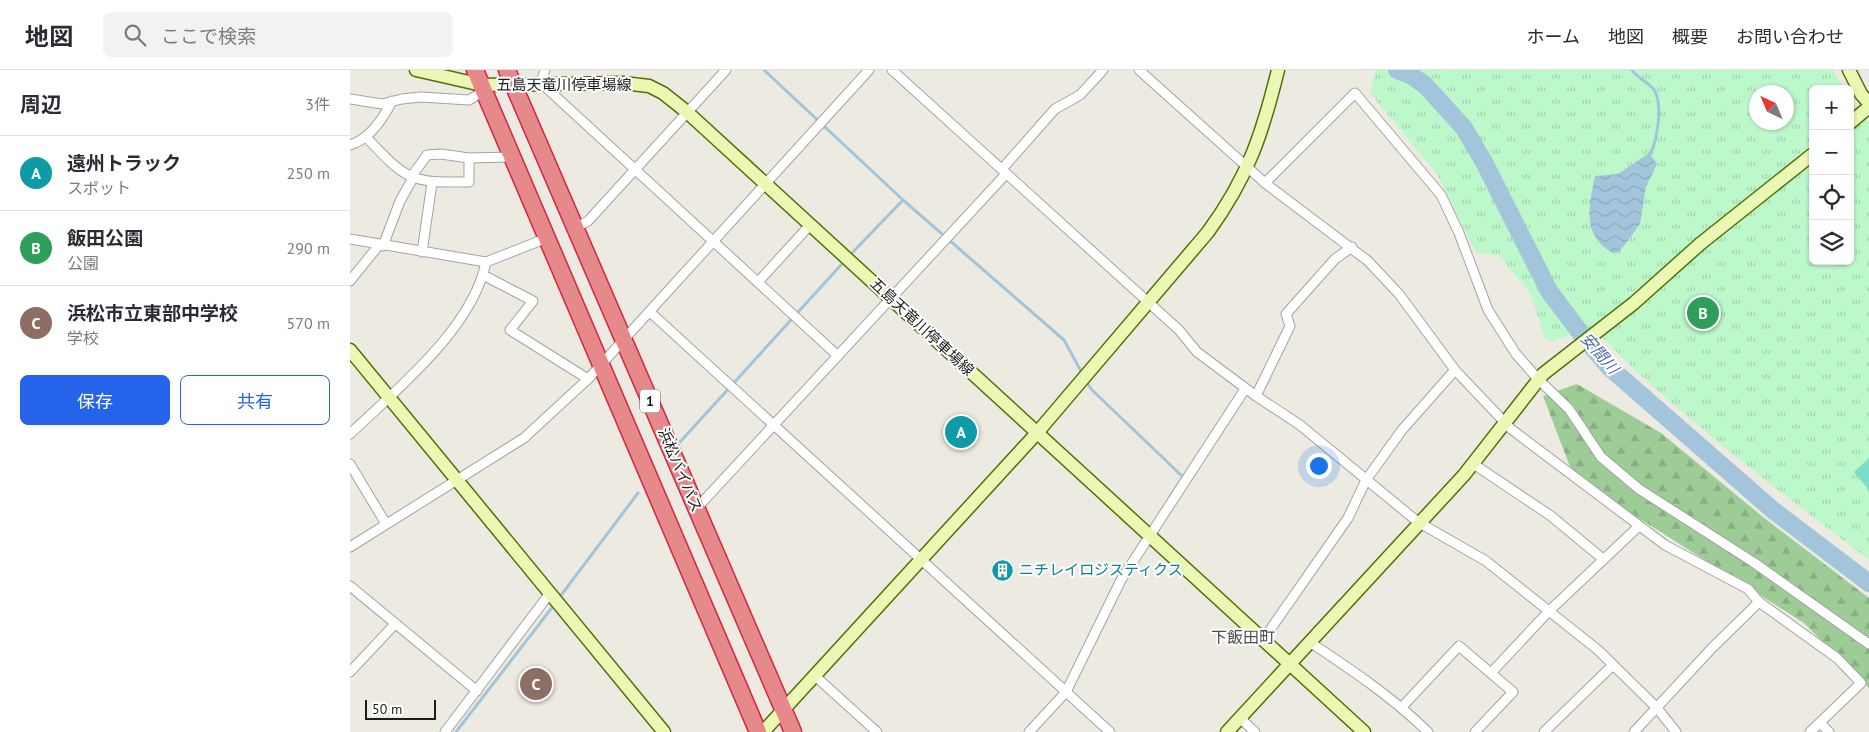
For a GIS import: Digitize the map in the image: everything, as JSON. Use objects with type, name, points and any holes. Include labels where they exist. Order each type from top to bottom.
[{"type":"highway","name":"浜松バイパス","points":[[510,77],[793,732]]},
{"type":"highway","name":"浜松バイパス","points":[[480,82],[602,363],[758,732]]},
{"type":"street","name":"五島天竜川停車場線","points":[[416,70],[480,82],[510,77],[542,83],[623,83],[650,86],[663,93],[687,112],[892,299],[1036,434],[1364,732]]},
{"type":"street","points":[[545,70],[542,83],[838,356]]},
{"type":"street","points":[[576,228],[588,221],[726,70]]},
{"type":"street","points":[[350,547],[524,438],[588,379],[869,70]]},
{"type":"street","points":[[892,70],[1179,330],[1197,352],[1300,426],[1418,522],[1486,561],[1598,650],[1656,708],[1676,732]]},
{"type":"street","points":[[696,509],[892,299],[1004,171],[1055,108],[1080,95],[1103,70]]},
{"type":"street","points":[[1139,70],[1248,168],[1352,247],[1399,294],[1455,370],[1504,423],[1665,545],[1748,589],[1759,602],[1837,658],[1861,683],[1810,732]]},
{"type":"street","points":[[1850,70],[1861,94],[1869,105],[1854,119]]},
{"type":"street","points":[[763,732],[1036,434],[1208,232],[1225,208],[1248,168],[1257,147],[1277,72]]},
{"type":"street","points":[[350,99],[382,104],[421,97],[469,100],[480,82]]},
{"type":"street","points":[[1265,182],[1356,93],[1441,195],[1456,226],[1488,310],[1516,354],[1541,376],[1570,409],[1601,457],[1639,489],[1753,562],[1869,644]]},
{"type":"street","points":[[350,144],[366,137],[385,114],[392,101]]},
{"type":"street","points":[[366,137],[390,162],[412,178],[432,183],[469,182],[469,158]]},
{"type":"street","points":[[350,281],[381,246],[400,201],[427,155],[441,154],[469,158],[513,157]]},
{"type":"street","points":[[1227,732],[1311,643],[1472,463],[1541,376],[1634,303],[1700,244],[1809,157]]},
{"type":"street","points":[[422,252],[432,183]]},
{"type":"street","points":[[758,282],[810,225]]},
{"type":"street","points":[[350,239],[381,246],[486,262],[548,238]]},
{"type":"street","points":[[1256,396],[1290,326],[1286,314],[1336,258],[1352,247]]},
{"type":"street","points":[[350,434],[444,341],[467,309],[483,275],[486,262]]},
{"type":"street","points":[[483,275],[533,301],[510,330],[588,379]]},
{"type":"street","points":[[650,312],[1110,732]]},
{"type":"street","points":[[350,350],[459,480],[664,732]]},
{"type":"street","points":[[1263,640],[1348,518],[1366,480],[1402,430],[1455,370]]},
{"type":"street","points":[[1029,732],[1066,692],[1122,580],[1149,535],[1245,388]]},
{"type":"street","points":[[1472,463],[1551,516],[1603,559]]},
{"type":"street","points":[[350,464],[386,524]]},
{"type":"street","points":[[1491,673],[1548,612],[1639,526]]},
{"type":"street","points":[[350,586],[477,691]]},
{"type":"street","points":[[445,732],[550,593]]},
{"type":"street","points":[[1634,732],[1712,648],[1759,602]]},
{"type":"street","points":[[350,672],[395,624]]},
{"type":"street","points":[[1311,643],[1372,683],[1402,707],[1428,732]]},
{"type":"street","points":[[1402,707],[1460,646],[1513,692],[1474,732]]},
{"type":"street","points":[[1544,732],[1613,665]]},
{"type":"street","points":[[814,675],[877,732]]},
{"type":"street","points":[[1240,718],[1255,732]]},
{"type":"street","points":[[1820,723],[1829,732]]},
{"type":"green space","points":[[1376,70],[1833,70],[1842,85],[1809,85],[1809,265],[1854,265],[1854,102],[1869,123],[1869,560],[1696,424],[1630,365],[1599,334],[1572,334],[1551,342],[1545,337],[1529,291],[1498,255],[1476,253],[1437,174],[1370,93]]},
{"type":"green space","points":[[1577,384],[1661,433],[1763,517],[1869,598],[1869,688],[1804,623],[1574,477],[1543,396]]},
{"type":"shaded area","points":[[1869,458],[1869,490],[1854,472]]},
{"type":"water","points":[[1649,153],[1657,164],[1646,187],[1640,224],[1620,251],[1613,253],[1596,238],[1592,229],[1590,209],[1595,176],[1618,174]]},
{"type":"waterway","points":[[764,70],[903,200],[1064,340],[1082,373]]},
{"type":"waterway","name":"安間川","points":[[1397,70],[1412,76],[1425,85],[1464,128],[1485,164],[1549,291],[1609,367],[1774,511],[1869,583]]},
{"type":"waterway","points":[[1632,70],[1653,88],[1659,106],[1658,123],[1651,154]]},
{"type":"waterway","points":[[852,253],[903,200]]},
{"type":"waterway","points":[[680,442],[841,265]]},
{"type":"waterway","points":[[1086,381],[1091,389],[1183,477],[1169,498]]},
{"type":"waterway","points":[[559,598],[638,493]]},
{"type":"waterway","points":[[456,732],[554,605]]},
{"type":"place","name":"飯田公園","points":[[1703,313]]},
{"type":"place","name":"遠州トラック","points":[[961,432]]},
{"type":"place","name":"ニチレイロジスティクス","points":[[1003,570]]},
{"type":"place","name":"浜松市立東部中学校","points":[[536,684]]},
{"type":"district","name":"下飯田町","points":[[1243,637]]}]
